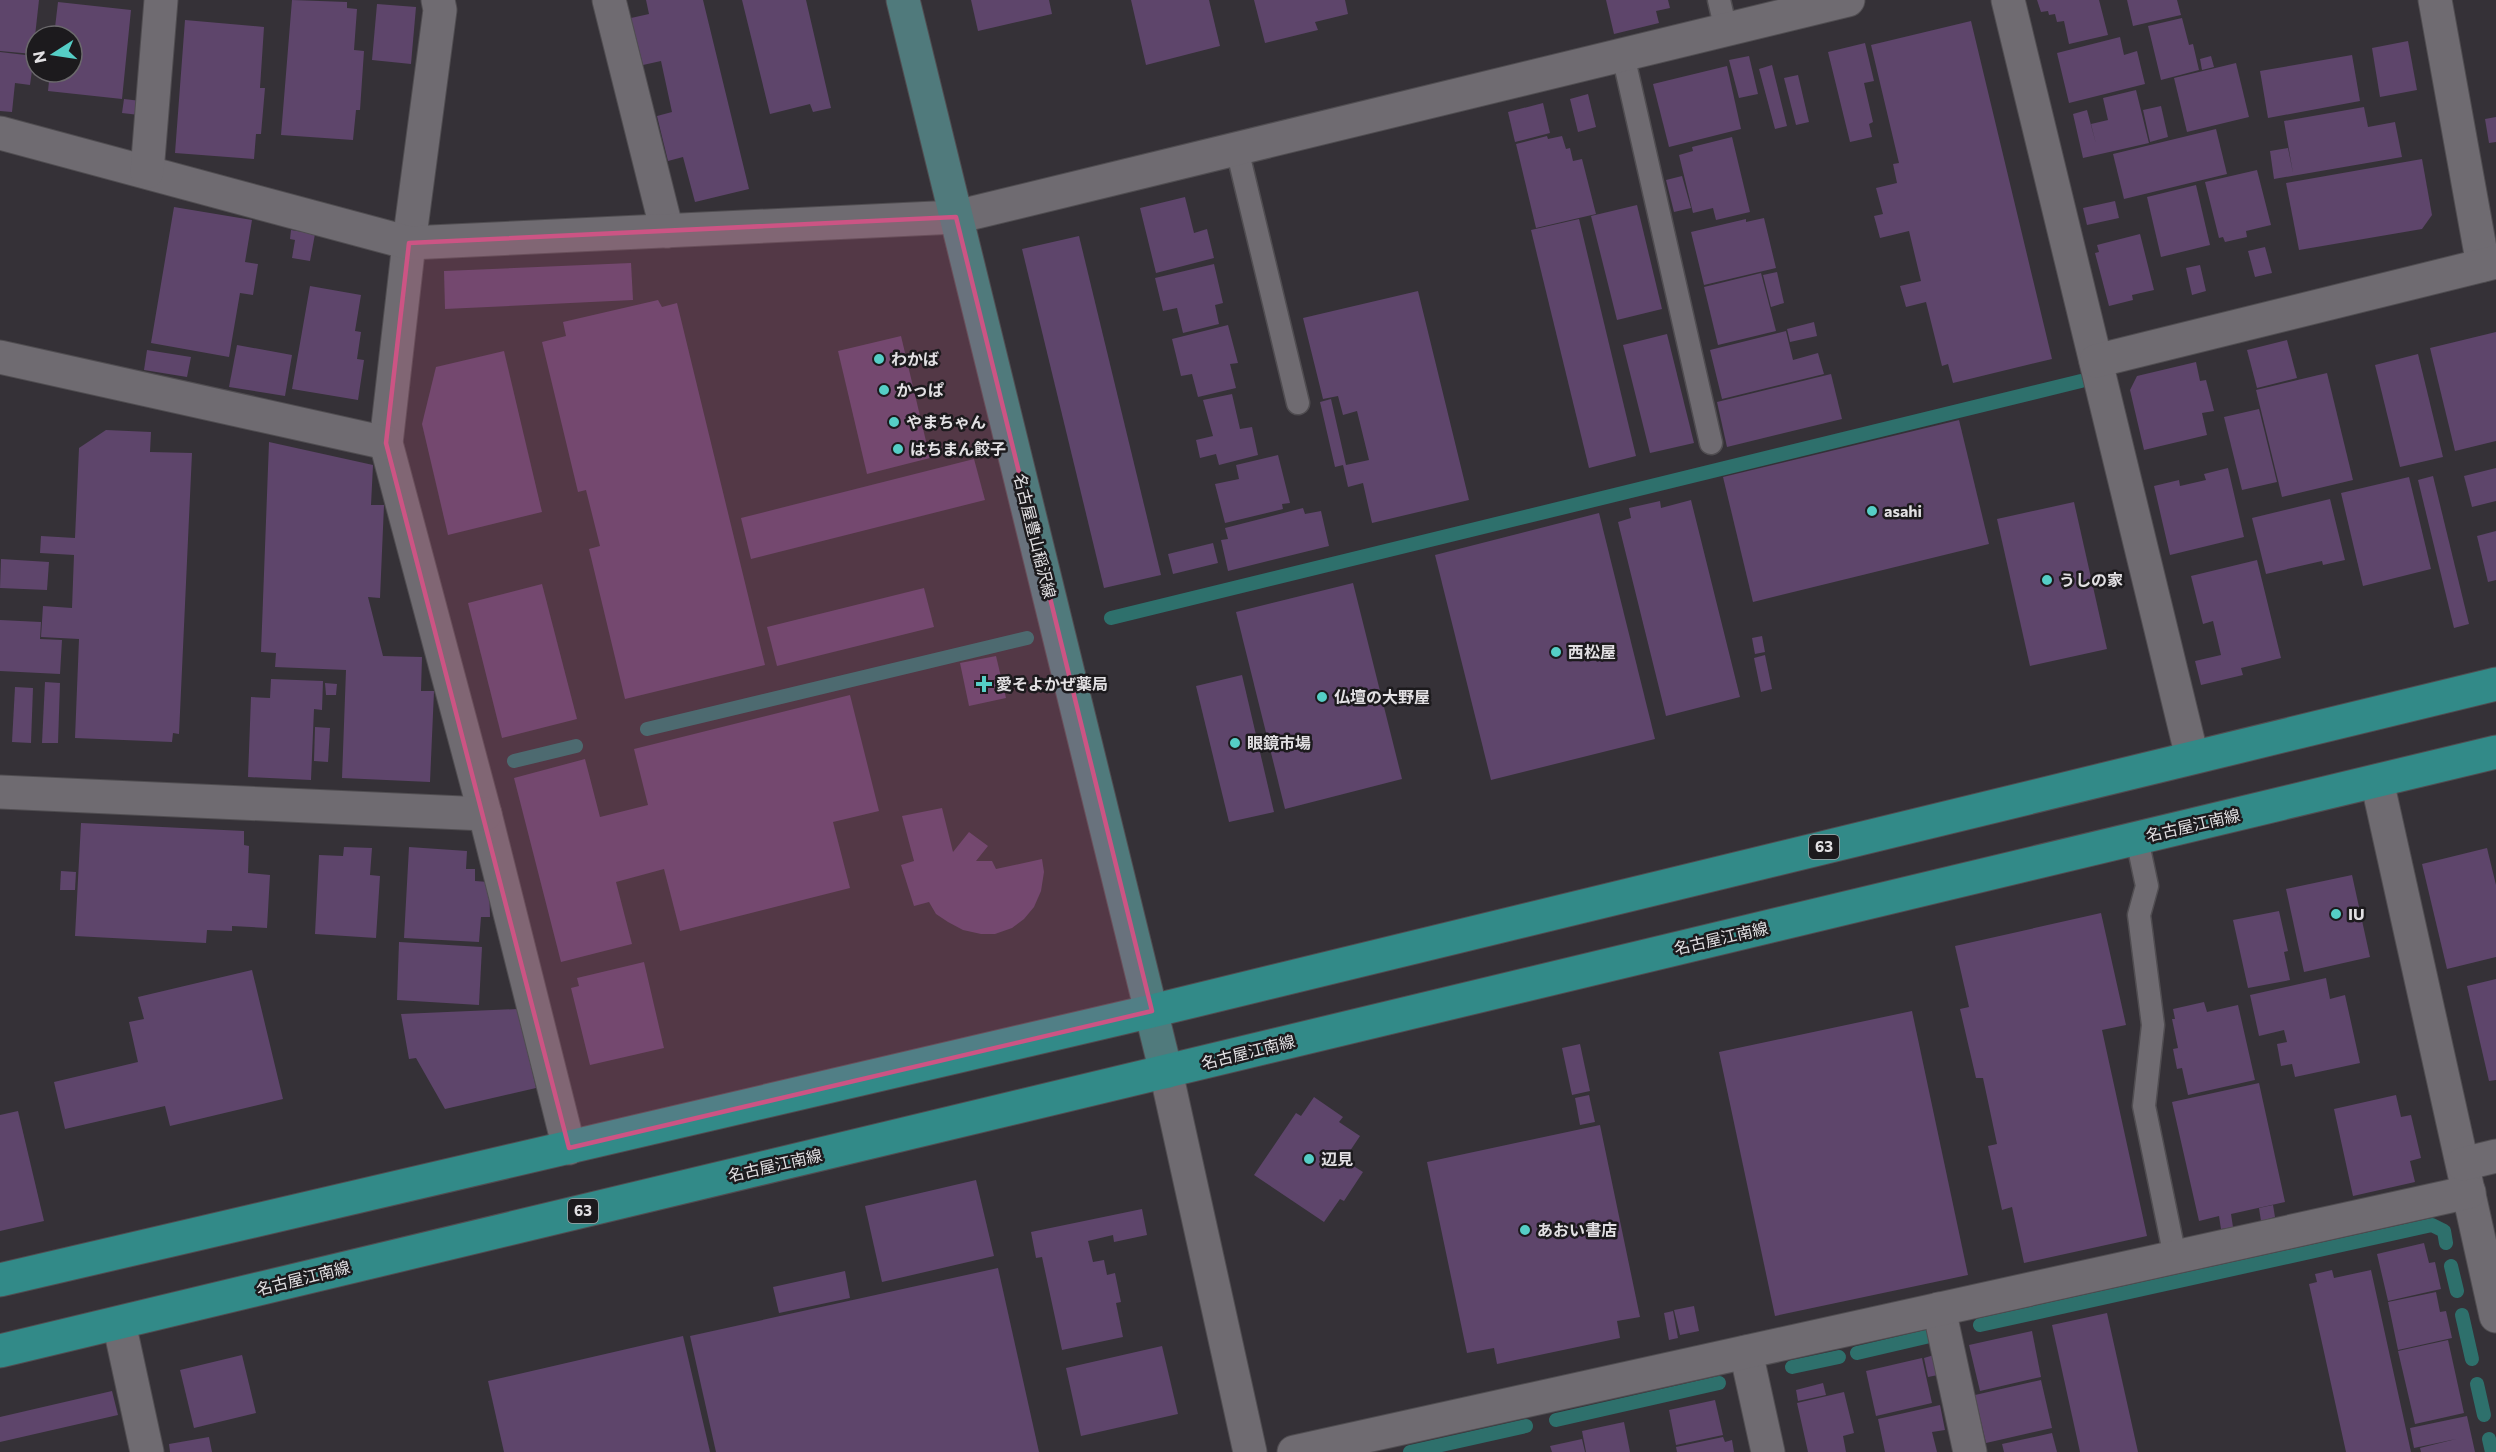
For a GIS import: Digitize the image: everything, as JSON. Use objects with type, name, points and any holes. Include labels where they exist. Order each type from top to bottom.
[{"type":"main road","name":"名古屋豊山稲沢線","points":[[903,0],[1166,1071]]},
{"type":"main road","name":"63","points":[[0,1280],[1152,1011],[2496,684]]},
{"type":"main road","name":"名古屋江南線","points":[[0,1351],[2496,752]]},
{"type":"street","points":[[147,172],[160,0]]},
{"type":"street","points":[[438,0],[440,10],[409,243],[386,443],[485,814],[569,1148]]},
{"type":"street","points":[[609,0],[667,231]]},
{"type":"street","points":[[0,133],[409,243],[956,218],[1623,55],[1722,15],[1848,0]]},
{"type":"street","points":[[2008,0],[2192,757]]},
{"type":"street","points":[[2096,361],[2489,264],[2435,0]]},
{"type":"street","points":[[0,357],[386,443]]},
{"type":"street","points":[[2377,781],[2496,1316]]},
{"type":"street","points":[[0,792],[485,814]]},
{"type":"street","points":[[1166,1071],[1250,1452]]},
{"type":"street","points":[[1294,1452],[2175,1257],[2466,1178],[2496,1156]]},
{"type":"street","points":[[1939,1309],[1970,1452]]},
{"type":"street","points":[[118,1323],[147,1452]]},
{"type":"street","points":[[1746,1352],[1768,1452]]},
{"type":"lane","points":[[1623,55],[1711,443]]},
{"type":"lane","points":[[1237,149],[1298,403]]},
{"type":"lane","points":[[2137,839],[2147,886],[2139,915],[2153,1025],[2144,1106],[2175,1257]]},
{"type":"highlighted area","points":[[956,217],[1152,1011],[569,1148],[386,443],[409,243]]},
{"type":"building","points":[[0,0],[39,0],[36,24],[24,24],[24,53],[0,51]]},
{"type":"building","points":[[292,0],[347,2],[347,8],[357,9],[354,50],[364,51],[360,110],[356,110],[353,140],[281,135]]},
{"type":"building","points":[[646,0],[703,0],[749,189],[695,202],[683,157],[668,161],[657,116],[672,112],[661,61],[643,65],[631,18],[649,14]]},
{"type":"building","points":[[742,0],[806,0],[831,108],[813,112],[810,104],[770,114]]},
{"type":"building","points":[[971,0],[1049,0],[1052,14],[978,31]]},
{"type":"building","points":[[1131,0],[1209,0],[1220,46],[1146,65]]},
{"type":"building","points":[[1254,0],[1345,0],[1348,14],[1315,22],[1318,30],[1265,43]]},
{"type":"building","points":[[1606,0],[1668,0],[1670,8],[1656,11],[1659,23],[1614,34]]},
{"type":"building","points":[[2037,0],[2099,0],[2108,35],[2069,44],[2064,21],[2057,22],[2055,14],[2049,15],[2048,11],[2041,12]]},
{"type":"building","points":[[2127,0],[2177,0],[2181,15],[2133,26]]},
{"type":"building","points":[[58,2],[131,10],[122,99],[48,91],[49,84],[84,84],[84,24],[55,24]]},
{"type":"building","points":[[377,4],[416,7],[411,64],[372,60]]},
{"type":"building","points":[[2182,18],[2189,45],[2193,44],[2199,70],[2161,80],[2148,26]]},
{"type":"building","points":[[185,20],[264,27],[260,88],[265,88],[261,134],[256,134],[254,159],[175,153]]},
{"type":"building","points":[[1971,21],[2052,359],[1953,383],[1948,364],[1942,366],[1926,302],[1906,307],[1900,286],[1921,281],[1909,231],[1880,238],[1874,216],[1883,214],[1876,188],[1897,183],[1893,164],[1899,163],[1871,45]]},
{"type":"building","points":[[2120,37],[2124,55],[2137,51],[2145,84],[2069,103],[2057,53]]},
{"type":"building","points":[[2408,41],[2417,90],[2380,97],[2372,48]]},
{"type":"building","points":[[1865,43],[1874,81],[1864,83],[1873,122],[1869,124],[1872,137],[1850,142],[1828,52]]},
{"type":"building","points":[[0,52],[24,55],[24,84],[30,85],[15,83],[12,112],[0,111]]},
{"type":"building","points":[[2352,55],[2360,101],[2268,118],[2260,71]]},
{"type":"building","points":[[1749,56],[1758,94],[1739,98],[1729,60]]},
{"type":"building","points":[[2211,56],[2214,67],[2202,70],[2200,59]]},
{"type":"building","points":[[2236,63],[2249,117],[2187,132],[2174,78]]},
{"type":"building","points":[[1772,65],[1787,126],[1775,129],[1759,69]]},
{"type":"building","points":[[1727,66],[1741,129],[1669,147],[1653,84]]},
{"type":"building","points":[[1798,75],[1809,122],[1796,125],[1784,78]]},
{"type":"building","points":[[2136,90],[2149,143],[2083,158],[2073,114],[2087,110],[2096,144],[2091,124],[2108,120],[2103,98]]},
{"type":"building","points":[[1588,94],[1596,127],[1578,132],[1570,99]]},
{"type":"building","points":[[124,99],[141,101],[139,115],[122,113]]},
{"type":"building","points":[[1543,103],[1550,133],[1515,142],[1508,112]]},
{"type":"building","points":[[2161,106],[2168,137],[2150,142],[2143,110]]},
{"type":"building","points":[[2364,107],[2368,127],[2395,122],[2402,157],[2274,179],[2270,151],[2288,148],[2293,173],[2284,121]]},
{"type":"building","points":[[2496,117],[2496,142],[2489,143],[2485,119]]},
{"type":"building","points":[[2216,129],[2227,174],[2124,199],[2113,154]]},
{"type":"building","points":[[1547,136],[1548,139],[1562,136],[1566,149],[1570,148],[1573,161],[1582,159],[1596,214],[1536,228],[1516,144]]},
{"type":"building","points":[[1732,137],[1750,212],[1716,220],[1713,208],[1693,213],[1679,155],[1693,151],[1692,147]]},
{"type":"building","points":[[2422,159],[2432,215],[2422,229],[2299,250],[2286,183]]},
{"type":"building","points":[[2257,170],[2271,225],[2246,231],[2247,237],[2225,242],[2223,237],[2219,238],[2205,182]]},
{"type":"building","points":[[1682,176],[1691,208],[1674,212],[1666,180]]},
{"type":"building","points":[[2196,185],[2210,245],[2161,257],[2147,197]]},
{"type":"building","points":[[1185,197],[1194,233],[1207,229],[1214,258],[1156,273],[1140,208]]},
{"type":"building","points":[[2115,201],[2119,218],[2087,225],[2083,208]]},
{"type":"building","points":[[1637,205],[1662,309],[1617,320],[1591,216]]},
{"type":"building","points":[[174,207],[252,220],[245,262],[258,264],[253,295],[240,293],[229,357],[151,343]]},
{"type":"building","points":[[1764,218],[1776,268],[1704,285],[1691,232],[1746,219],[1746,222]]},
{"type":"building","points":[[1579,219],[1636,456],[1589,468],[1531,230]]},
{"type":"building","points":[[291,230],[315,234],[310,261],[292,258],[295,240],[290,239]]},
{"type":"building","points":[[2140,234],[2154,290],[2132,295],[2133,300],[2109,306],[2095,253],[2099,252],[2097,245]]},
{"type":"building","points":[[1079,236],[1161,575],[1104,588],[1022,249]]},
{"type":"building","points":[[2265,247],[2272,273],[2255,277],[2248,251]]},
{"type":"building","points":[[631,263],[633,300],[445,309],[444,271]]},
{"type":"building","points":[[1214,264],[1223,303],[1215,305],[1219,324],[1183,333],[1177,308],[1163,311],[1155,278]]},
{"type":"building","points":[[2200,265],[2206,291],[2192,295],[2186,268]]},
{"type":"building","points":[[1777,272],[1784,303],[1771,307],[1763,275]]},
{"type":"building","points":[[1761,273],[1776,331],[1718,345],[1704,287]]},
{"type":"building","points":[[310,286],[361,295],[355,331],[361,332],[357,359],[364,360],[358,400],[292,389]]},
{"type":"building","points":[[1418,291],[1469,500],[1372,523],[1363,483],[1348,487],[1343,465],[1335,467],[1320,402],[1331,399],[1346,465],[1369,460],[1357,411],[1343,415],[1338,396],[1323,399],[1303,318]]},
{"type":"building","points":[[658,300],[662,307],[677,303],[765,665],[625,699],[589,549],[600,546],[586,490],[578,492],[542,342],[566,336],[563,322]]},
{"type":"building","points":[[1814,322],[1817,336],[1790,342],[1787,329]]},
{"type":"building","points":[[1228,325],[1238,363],[1230,364],[1236,388],[1198,397],[1192,374],[1181,376],[1172,339]]},
{"type":"building","points":[[1786,331],[1793,360],[1818,353],[1824,374],[1722,399],[1710,350]]},
{"type":"building","points":[[2496,332],[2496,441],[2455,451],[2430,348]]},
{"type":"building","points":[[1667,334],[1694,443],[1650,453],[1623,345]]},
{"type":"building","points":[[901,336],[930,458],[867,474],[838,351]]},
{"type":"building","points":[[2287,340],[2297,378],[2257,388],[2247,350]]},
{"type":"building","points":[[237,345],[292,355],[285,396],[229,387]]},
{"type":"building","points":[[147,350],[191,357],[187,377],[144,370]]},
{"type":"building","points":[[504,351],[542,512],[448,535],[422,424],[436,367]]},
{"type":"building","points":[[2418,354],[2443,457],[2400,467],[2375,365]]},
{"type":"building","points":[[2196,362],[2200,381],[2206,380],[2214,411],[2202,413],[2207,435],[2144,450],[2130,390],[2137,376]]},
{"type":"building","points":[[2327,373],[2353,480],[2282,497],[2256,390]]},
{"type":"building","points":[[1831,374],[1842,419],[1727,447],[1717,402]]},
{"type":"building","points":[[1232,394],[1240,429],[1252,427],[1258,455],[1219,465],[1216,454],[1200,458],[1196,440],[1213,436],[1203,400]]},
{"type":"building","points":[[2259,409],[2277,482],[2242,490],[2224,417]]},
{"type":"building","points":[[1959,420],[1989,544],[1753,602],[1723,477]]},
{"type":"building","points":[[106,430],[151,432],[150,452],[192,453],[179,734],[173,733],[172,742],[75,738],[79,639],[41,637],[43,606],[72,608],[74,555],[40,553],[41,536],[75,538],[79,448]]},
{"type":"building","points":[[269,442],[373,465],[371,505],[384,505],[380,598],[368,597],[383,656],[422,657],[421,691],[434,691],[430,782],[342,778],[346,670],[275,667],[276,653],[261,652]]},
{"type":"building","points":[[1278,455],[1290,503],[1282,504],[1283,509],[1225,523],[1215,484],[1239,479],[1236,465]]},
{"type":"building","points":[[974,459],[985,500],[751,559],[741,518]]},
{"type":"building","points":[[2228,468],[2244,537],[2170,555],[2154,486],[2179,480],[2180,486],[2206,480],[2204,474]]},
{"type":"building","points":[[2496,468],[2496,501],[2472,507],[2464,476]]},
{"type":"building","points":[[2433,476],[2469,624],[2454,628],[2418,480]]},
{"type":"building","points":[[2409,477],[2431,569],[2363,586],[2341,493]]},
{"type":"building","points":[[2330,499],[2345,560],[2323,565],[2322,561],[2266,574],[2252,518]]},
{"type":"building","points":[[1691,500],[1740,697],[1666,716],[1618,522],[1631,518],[1629,508],[1660,501],[1661,508]]},
{"type":"building","points":[[2074,502],[2107,649],[2030,666],[1997,519]]},
{"type":"building","points":[[1303,508],[1305,514],[1321,511],[1329,546],[1228,571],[1221,540],[1228,539],[1225,528]]},
{"type":"building","points":[[1599,513],[1655,739],[1491,780],[1435,555]]},
{"type":"building","points":[[2496,531],[2496,580],[2488,582],[2477,536]]},
{"type":"building","points":[[1213,543],[1218,563],[1173,574],[1168,554]]},
{"type":"building","points":[[1,559],[49,562],[47,590],[0,588]]},
{"type":"building","points":[[2257,560],[2281,658],[2241,668],[2243,675],[2201,685],[2195,661],[2221,655],[2213,621],[2203,624],[2191,576]]},
{"type":"building","points":[[1353,583],[1402,779],[1285,809],[1236,612]]},
{"type":"building","points":[[542,584],[577,719],[502,738],[468,603]]},
{"type":"building","points":[[924,588],[934,627],[777,666],[767,627]]},
{"type":"building","points":[[0,620],[41,622],[40,639],[62,640],[60,674],[0,671]]},
{"type":"building","points":[[1762,636],[1765,652],[1755,654],[1752,638]]},
{"type":"building","points":[[1765,655],[1772,689],[1761,692],[1754,658]]},
{"type":"building","points":[[996,656],[1006,698],[969,706],[960,663]]},
{"type":"building","points":[[1242,675],[1274,812],[1229,822],[1196,686]]},
{"type":"building","points":[[271,679],[323,681],[322,710],[314,709],[311,780],[248,777],[251,697],[270,698]]},
{"type":"building","points":[[45,682],[60,683],[58,743],[42,743]]},
{"type":"building","points":[[325,683],[337,684],[336,695],[326,695]]},
{"type":"building","points":[[15,687],[33,688],[31,743],[12,742]]},
{"type":"building","points":[[850,695],[879,811],[833,822],[850,888],[680,931],[664,869],[616,882],[632,944],[561,962],[514,778],[585,759],[600,817],[648,805],[634,749]]},
{"type":"building","points":[[315,727],[330,728],[328,762],[314,761]]},
{"type":"building","points":[[942,808],[953,852],[969,832],[988,846],[976,861],[992,861],[996,869],[1042,859],[1044,872],[1041,891],[1034,907],[1012,928],[995,934],[963,930],[936,914],[929,902],[914,906],[901,865],[914,861],[902,816]]},
{"type":"building","points":[[81,823],[244,831],[244,845],[249,846],[248,873],[270,875],[267,928],[232,926],[232,931],[207,930],[206,943],[75,936]]},
{"type":"building","points":[[344,847],[372,848],[370,875],[380,876],[376,938],[315,934],[319,855],[343,856]]},
{"type":"building","points":[[409,847],[467,851],[466,869],[475,869],[475,881],[489,882],[490,917],[481,917],[479,942],[404,938]]},
{"type":"building","points":[[2487,848],[2496,885],[2496,957],[2447,969],[2422,864]]},
{"type":"building","points":[[61,871],[76,872],[75,890],[60,890]]},
{"type":"building","points":[[2352,875],[2370,957],[2304,972],[2286,889]]},
{"type":"building","points":[[2279,911],[2288,951],[2284,952],[2290,980],[2248,988],[2233,920]]},
{"type":"building","points":[[2101,913],[2126,1025],[2102,1030],[2147,1236],[2024,1263],[2012,1207],[2002,1210],[1988,1146],[1997,1144],[1983,1078],[1976,1078],[1960,1009],[1969,1007],[1955,946]]},
{"type":"building","points":[[399,942],[482,947],[479,1005],[397,1000]]},
{"type":"building","points":[[644,962],[664,1048],[590,1065],[571,988],[579,986],[577,978]]},
{"type":"building","points":[[252,970],[283,1099],[170,1126],[165,1106],[65,1129],[54,1082],[138,1062],[129,1022],[144,1019],[138,997]]},
{"type":"building","points":[[2326,978],[2330,999],[2345,995],[2360,1063],[2295,1077],[2292,1064],[2281,1066],[2277,1044],[2287,1042],[2284,1030],[2259,1036],[2250,995]]},
{"type":"building","points":[[2496,979],[2496,1080],[2489,1081],[2467,986]]},
{"type":"building","points":[[2204,1002],[2207,1012],[2238,1005],[2255,1080],[2188,1095],[2182,1068],[2177,1069],[2173,1049],[2178,1048],[2172,1019],[2175,1019],[2173,1009]]},
{"type":"building","points":[[518,1009],[536,1088],[445,1109],[416,1058],[409,1059],[401,1014]]},
{"type":"building","points":[[1912,1011],[1968,1275],[1775,1316],[1719,1052]]},
{"type":"building","points":[[1580,1044],[1590,1091],[1572,1095],[1562,1048]]},
{"type":"building","points":[[2259,1083],[2285,1202],[2231,1214],[2233,1227],[2221,1229],[2219,1216],[2199,1221],[2172,1102]]},
{"type":"building","points":[[1589,1095],[1595,1122],[1580,1125],[1575,1098]]},
{"type":"building","points":[[2396,1095],[2401,1117],[2411,1115],[2421,1158],[2410,1161],[2415,1182],[2353,1196],[2334,1109]]},
{"type":"building","points":[[1314,1097],[1343,1117],[1339,1122],[1360,1136],[1344,1160],[1363,1172],[1344,1201],[1340,1199],[1324,1222],[1254,1175],[1296,1113],[1301,1116]]},
{"type":"building","points":[[18,1111],[44,1221],[0,1231],[0,1115]]},
{"type":"building","points":[[1600,1125],[1640,1317],[1617,1321],[1620,1338],[1497,1364],[1494,1348],[1467,1353],[1427,1162]]},
{"type":"building","points":[[976,1180],[994,1256],[882,1282],[865,1206]]},
{"type":"building","points":[[2273,1205],[2275,1217],[2261,1221],[2259,1208]]},
{"type":"building","points":[[1142,1209],[1147,1235],[1114,1242],[1113,1235],[1088,1241],[1093,1262],[1104,1260],[1107,1275],[1115,1273],[1121,1302],[1116,1303],[1123,1337],[1062,1350],[1042,1257],[1036,1258],[1031,1232]]},
{"type":"building","points":[[2424,1243],[2429,1263],[2435,1262],[2441,1289],[2388,1301],[2377,1254]]},
{"type":"building","points":[[998,1268],[1039,1452],[716,1452],[690,1336]]},
{"type":"building","points":[[2332,1270],[2334,1278],[2371,1270],[2411,1452],[2346,1452],[2309,1284],[2317,1282],[2315,1274]]},
{"type":"building","points":[[845,1271],[850,1298],[779,1313],[773,1287]]},
{"type":"building","points":[[2436,1292],[2440,1312],[2446,1311],[2452,1338],[2398,1350],[2388,1302]]},
{"type":"building","points":[[1694,1306],[1699,1331],[1680,1335],[1674,1310]]},
{"type":"building","points":[[1673,1311],[1678,1338],[1669,1340],[1664,1313]]},
{"type":"building","points":[[2107,1313],[2138,1452],[2080,1452],[2052,1325]]},
{"type":"building","points":[[2032,1331],[2041,1377],[1980,1391],[1969,1345]]},
{"type":"building","points":[[683,1336],[710,1452],[504,1452],[488,1381]]},
{"type":"building","points":[[2448,1340],[2464,1413],[2415,1424],[2398,1351]]},
{"type":"building","points":[[1162,1346],[1178,1414],[1081,1436],[1066,1368]]},
{"type":"building","points":[[242,1355],[256,1413],[194,1428],[180,1370]]},
{"type":"building","points":[[1934,1355],[1938,1375],[1928,1377],[1924,1358]]},
{"type":"building","points":[[1922,1358],[1932,1403],[1876,1416],[1866,1371]]},
{"type":"building","points":[[2041,1380],[2052,1428],[1986,1443],[1975,1395]]},
{"type":"building","points":[[1823,1383],[1826,1395],[1798,1401],[1796,1390]]},
{"type":"building","points":[[112,1391],[118,1415],[0,1442],[0,1417]]},
{"type":"building","points":[[1844,1392],[1854,1433],[1843,1436],[1846,1452],[1808,1452],[1797,1403]]},
{"type":"building","points":[[1715,1400],[1723,1435],[1676,1445],[1669,1410]]},
{"type":"building","points":[[1940,1405],[1945,1430],[1932,1432],[1937,1452],[1885,1452],[1878,1419]]},
{"type":"building","points":[[2467,1416],[2475,1452],[2421,1452],[2420,1448],[2456,1439],[2414,1448],[2410,1428]]},
{"type":"building","points":[[1624,1422],[1630,1452],[1586,1452],[1582,1431]]},
{"type":"building","points":[[2052,1433],[2057,1452],[2004,1452],[2002,1444]]},
{"type":"building","points":[[209,1437],[212,1452],[170,1452],[169,1444]]},
{"type":"building","points":[[1723,1437],[1725,1442],[1732,1440],[1734,1452],[1677,1452],[1676,1447]]},
{"type":"building","points":[[1582,1439],[1585,1452],[1552,1452],[1550,1446]]},
{"type":"waterway","points":[[1111,618],[2081,381]]},
{"type":"waterway","points":[[647,729],[1027,638]]},
{"type":"waterway","points":[[514,761],[576,746]]},
{"type":"waterway","points":[[1980,1325],[2432,1225],[2444,1231],[2446,1243]]},
{"type":"waterway","points":[[2451,1266],[2457,1291]]},
{"type":"waterway","points":[[2462,1315],[2472,1359]]},
{"type":"waterway","points":[[1857,1353],[1930,1336]]},
{"type":"waterway","points":[[1792,1367],[1839,1357]]},
{"type":"waterway","points":[[1556,1420],[1719,1383]]},
{"type":"waterway","points":[[2477,1384],[2484,1415]]},
{"type":"waterway","points":[[1410,1452],[1526,1426]]},
{"type":"waterway","points":[[2489,1439],[2492,1452]]},
{"type":"place","name":"わかば","points":[[879,359]]},
{"type":"place","name":"かっぱ","points":[[884,390]]},
{"type":"place","name":"やまちゃん","points":[[894,422]]},
{"type":"place","name":"はちまん餃子","points":[[898,449]]},
{"type":"place","name":"asahi","points":[[1872,511]]},
{"type":"place","name":"うしの家","points":[[2047,580]]},
{"type":"place","name":"西松屋","points":[[1556,652]]},
{"type":"place","name":"愛そよかぜ薬局","points":[[984,684]]},
{"type":"place","name":"仏壇の大野屋","points":[[1322,697]]},
{"type":"place","name":"眼鏡市場","points":[[1235,743]]},
{"type":"place","name":"IU","points":[[2336,914]]},
{"type":"place","name":"辺見","points":[[1309,1159]]},
{"type":"place","name":"あおい書店","points":[[1525,1230]]}]
